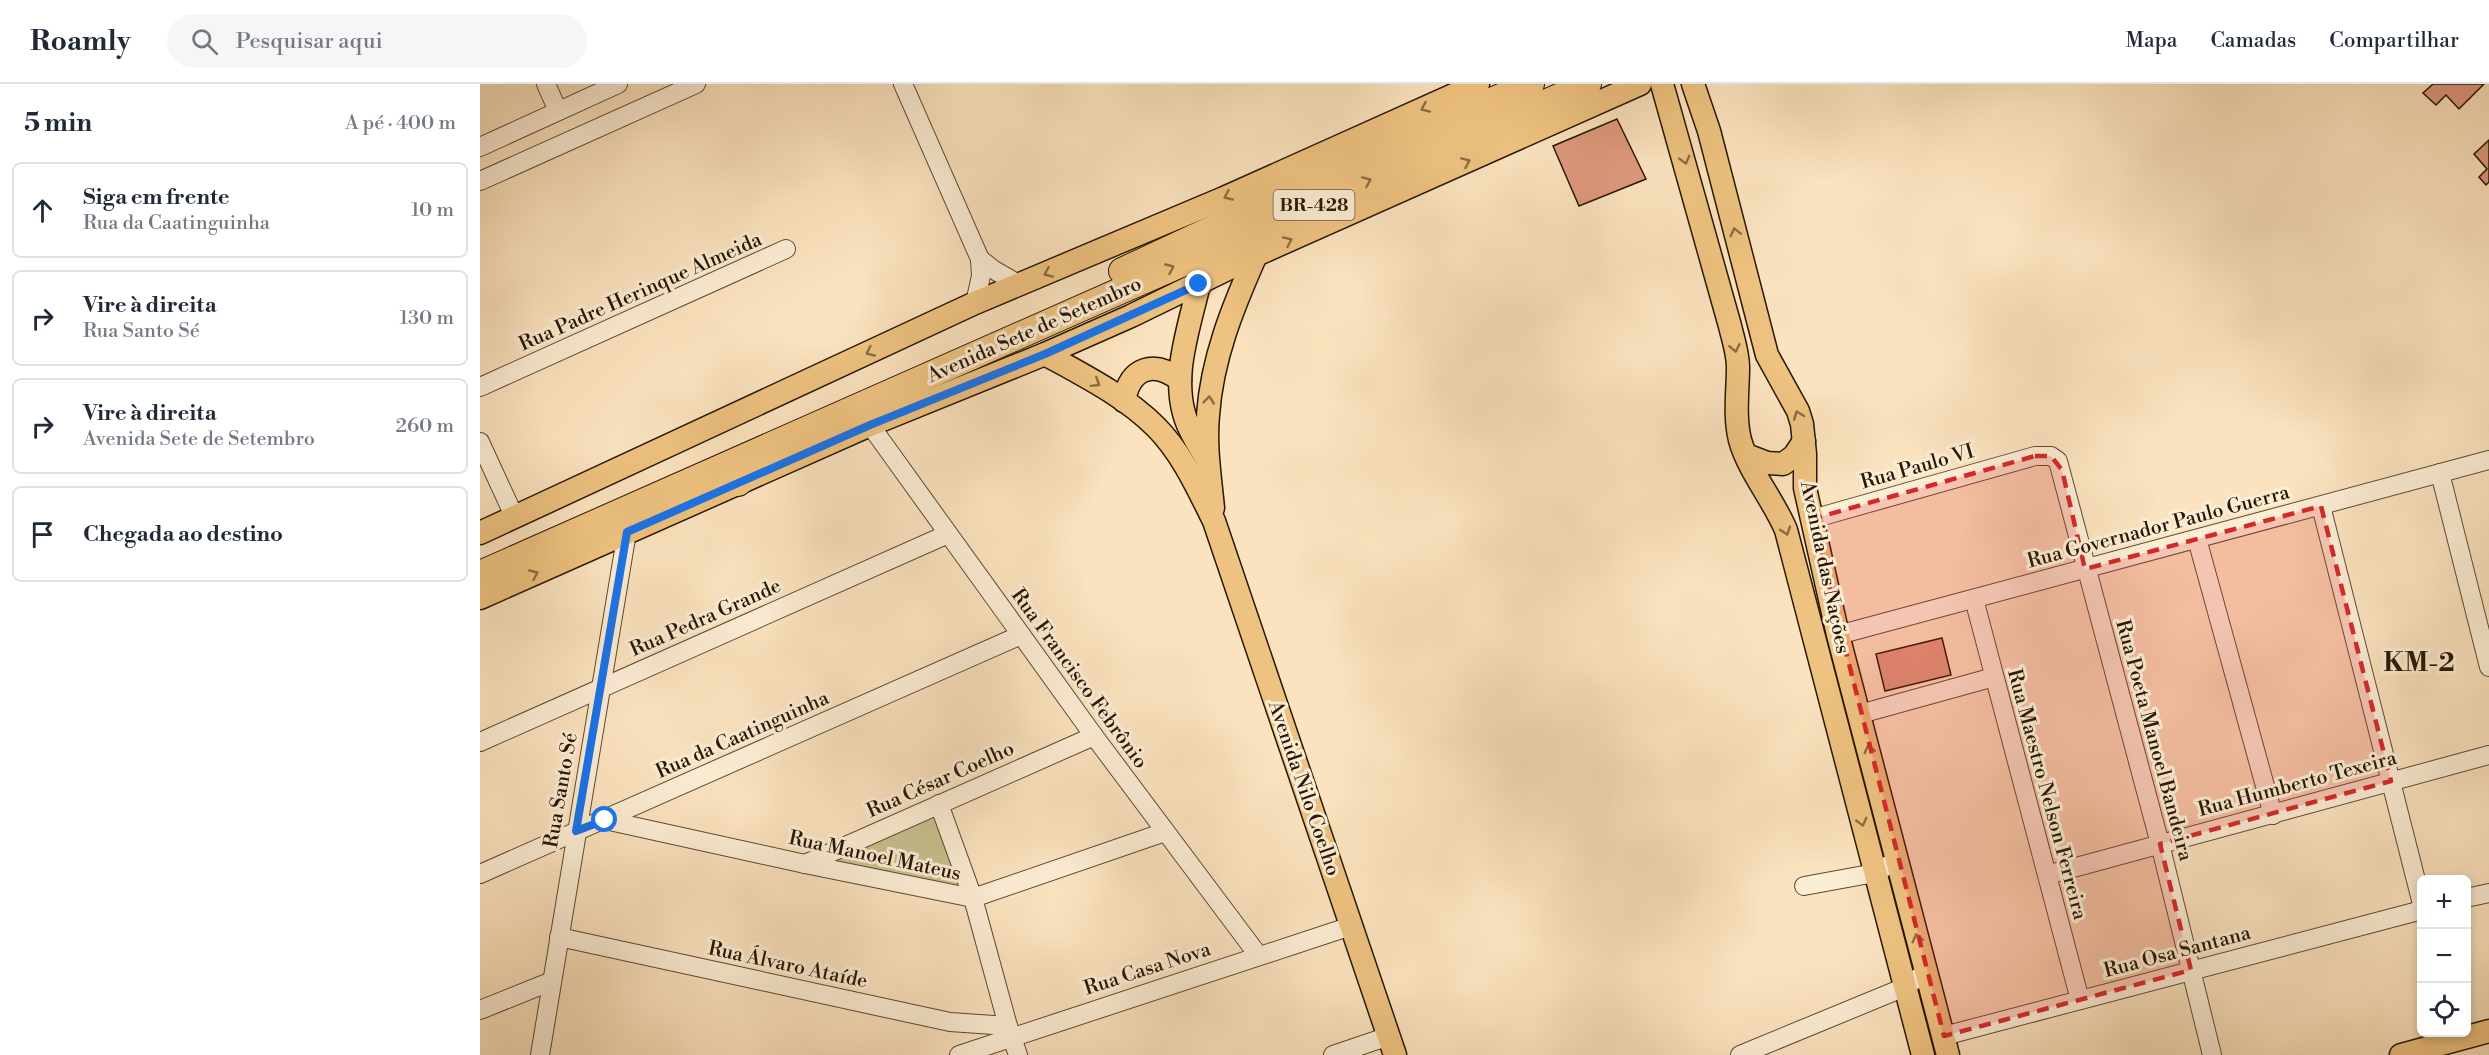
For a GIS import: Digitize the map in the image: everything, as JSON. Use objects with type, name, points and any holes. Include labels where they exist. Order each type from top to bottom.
[{"type":"highway","name":"Avenida Sete de Setembro","points":[[480,574],[790,439],[1433,126],[1531,84]]},
{"type":"highway","name":"Avenida Sete de Setembro","points":[[480,556],[1034,320],[1210,250],[1588,84]]},
{"type":"highway","points":[[1199,284],[1210,250]]},
{"type":"highway","points":[[738,483],[790,439]]},
{"type":"main road","points":[[480,533],[975,303],[1224,198],[1478,84]]},
{"type":"main road","name":"Avenida das Nações","points":[[1694,84],[1709,131],[1767,355],[1798,411],[1804,441],[1805,488],[1838,635],[1946,1046]]},
{"type":"main road","points":[[1630,89],[1657,96],[1665,94]]},
{"type":"main road","name":"Avenida Sete de Setembro","points":[[480,598],[870,425],[1045,354],[1199,284],[1256,255],[1630,89]]},
{"type":"main road","name":"Avenida das Nações","points":[[1665,94],[1730,326],[1738,363],[1737,422],[1740,440],[1746,455],[1776,506],[1786,530],[1923,1055]]},
{"type":"main road","points":[[1215,521],[1208,462],[1207,417],[1211,384],[1232,309],[1256,255]]},
{"type":"main road","points":[[1199,284],[1182,357],[1179,390],[1188,425],[1208,462]]},
{"type":"main road","points":[[1045,354],[1091,379],[1124,401],[1156,427],[1173,448],[1215,521]]},
{"type":"main road","points":[[1124,401],[1131,380],[1143,371],[1160,369],[1180,380]]},
{"type":"main road","points":[[1746,455],[1767,463],[1783,464],[1794,456],[1804,441]]},
{"type":"main road","name":"Avenida Nilo Coelho","points":[[1215,521],[1392,1045]]},
{"type":"main road","points":[[2401,1055],[2489,1031]]},
{"type":"street","points":[[546,84],[558,111]]},
{"type":"street","points":[[480,147],[618,84]]},
{"type":"street","points":[[480,181],[696,84]]},
{"type":"street","points":[[903,84],[980,259],[981,276],[975,303]]},
{"type":"street","name":"Rua Padre Herinque Almeida","points":[[480,387],[786,249]]},
{"type":"street","points":[[980,259],[1020,285]]},
{"type":"street","name":"Rua Francisco Febrônio","points":[[870,425],[1094,736],[1258,955]]},
{"type":"street","points":[[480,442],[515,518]]},
{"type":"street","name":"Rua Paulo VI","points":[[1812,519],[2035,456]]},
{"type":"street","name":"Rua Poeta Manoel Bandeira","points":[[2035,456],[2051,456],[2058,461],[2062,470],[2085,569],[2160,844],[2212,1055]]},
{"type":"street","name":"Rua Governador Paulo Guerra","points":[[1838,635],[2489,460]]},
{"type":"street","points":[[2440,473],[2489,667]]},
{"type":"street","points":[[2321,506],[2417,888]]},
{"type":"street","name":"Rua Santo Sé","points":[[540,1055],[627,532]]},
{"type":"street","name":"Rua Pedra Grande","points":[[480,742],[948,534]]},
{"type":"street","points":[[2197,539],[2273,815]]},
{"type":"street","name":"Rua Maestro Nelson Ferreira","points":[[1974,599],[2080,1000]]},
{"type":"street","name":"Rua da Caatinguinha","points":[[480,874],[1021,635]]},
{"type":"street","points":[[1860,714],[1994,677]]},
{"type":"street","name":"Rua César Coelho","points":[[805,864],[1094,736]]},
{"type":"street","name":"Rua Humberto Texeira","points":[[2047,875],[2273,815],[2489,754]]},
{"type":"street","points":[[939,804],[973,898],[1018,1055]]},
{"type":"street","name":"Rua Manoel Mateus","points":[[605,820],[973,898],[1165,832]]},
{"type":"street","points":[[1804,886],[1875,873],[1898,860]]},
{"type":"street","points":[[2471,897],[2489,893]]},
{"type":"street","name":"Rua Osa Santana","points":[[1946,1046],[2080,1000],[2417,911]]},
{"type":"street","name":"Rua Casa Nova","points":[[959,1055],[1010,1032],[1351,926]]},
{"type":"street","name":"Rua Álvaro Ataíde","points":[[560,938],[950,1022],[1010,1032]]},
{"type":"street","points":[[1740,1055],[1905,987],[1926,972]]},
{"type":"street","points":[[480,1010],[552,981]]},
{"type":"street","points":[[1333,1055],[1392,1045]]},
{"type":"highlighted area","points":[[2035,456],[2051,456],[2062,470],[2085,569],[2321,506],[2391,781],[2160,844],[2191,970],[1944,1036],[1812,519]]},
{"type":"shaded area","points":[[935,815],[968,894],[817,864]]},
{"type":"building","points":[[2433,84],[2484,84],[2459,109],[2446,95],[2436,105],[2423,93]]},
{"type":"building","points":[[1617,119],[1646,179],[1579,206],[1553,146]]},
{"type":"building","points":[[2489,140],[2489,182],[2486,185],[2479,177],[2487,169],[2474,154]]},
{"type":"building","points":[[1942,638],[1951,675],[1885,691],[1876,654]]},
{"type":"district","name":"KM-2","points":[[2419,662]]},
{"type":"route","points":[[605,820],[576,831],[627,532],[870,425],[1045,354],[1199,284]]}]
